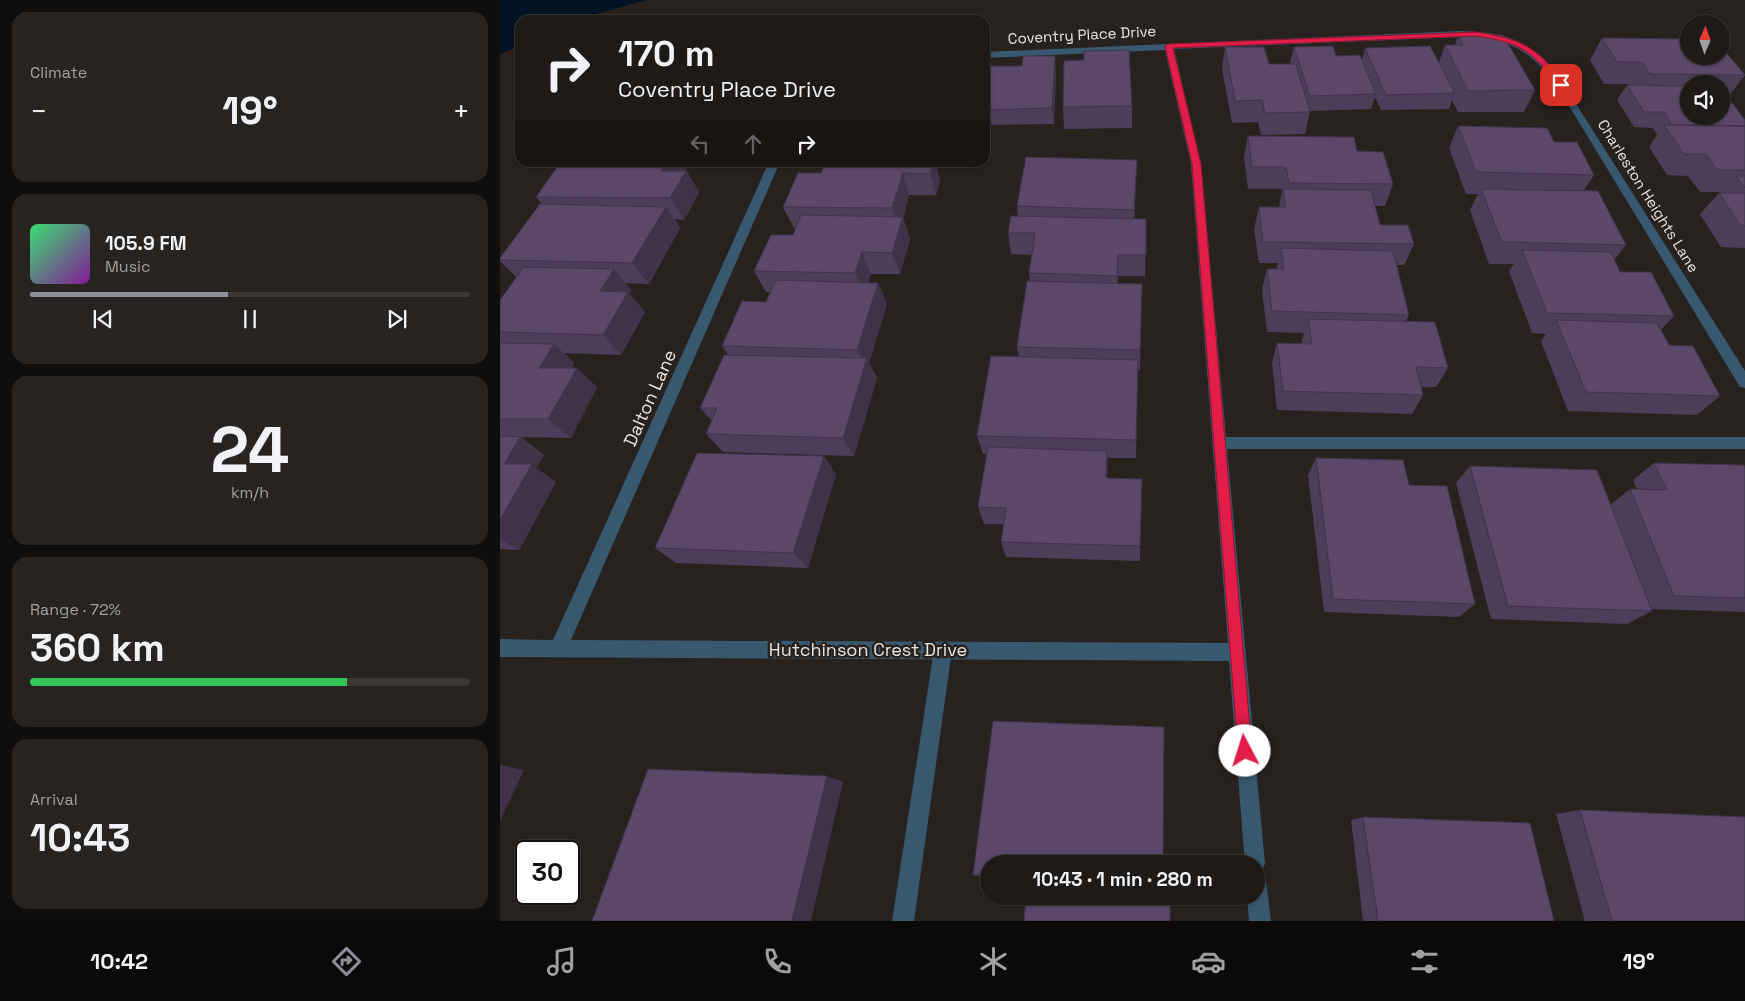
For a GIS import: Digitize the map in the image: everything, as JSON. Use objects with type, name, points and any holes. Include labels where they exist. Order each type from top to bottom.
[{"type":"street","name":"Coventry Place Drive","points":[[990,55],[1460,34],[1490,35],[1510,40]]},
{"type":"street","name":"Charleston Heights Lane","points":[[1510,40],[1536,54],[1561,85],[1745,383]]},
{"type":"street","points":[[1169,46],[1196,164],[1254,855]]},
{"type":"street","name":"Dalton Lane","points":[[558,648],[774,167]]},
{"type":"street","points":[[1219,443],[1745,443]]},
{"type":"street","name":"Hutchinson Crest Drive","points":[[500,648],[1237,652]]},
{"type":"street","points":[[903,921],[943,650]]},
{"type":"street","points":[[1258,905],[1260,921]]},
{"type":"water","points":[[500,0],[647,0],[592,15],[515,15],[515,47],[500,54]]},
{"type":"building","points":[[1458,35],[1503,35],[1535,90],[1468,91],[1445,45],[1463,45]]},
{"type":"building","points":[[1602,38],[1680,39],[1680,65],[1730,65],[1730,57],[1745,75],[1650,74],[1642,62],[1617,62]]},
{"type":"building","points":[[1333,46],[1336,56],[1360,55],[1376,94],[1310,96],[1294,47]]},
{"type":"building","points":[[1430,46],[1455,93],[1386,95],[1365,48]]},
{"type":"building","points":[[1225,47],[1264,47],[1269,64],[1296,64],[1310,112],[1265,113],[1262,100],[1235,101]]},
{"type":"building","points":[[1129,50],[1132,106],[1063,107],[1064,61],[1084,60],[1084,51]]},
{"type":"building","points":[[1023,56],[1055,56],[1052,108],[990,110],[990,66],[1022,66]]},
{"type":"building","points":[[1627,85],[1680,86],[1680,125],[1730,125],[1730,101],[1745,120],[1745,126],[1672,125],[1664,112],[1644,112]]},
{"type":"building","points":[[1664,125],[1745,126],[1745,170],[1717,170],[1706,154],[1684,154]]},
{"type":"building","points":[[1458,126],[1547,128],[1554,142],[1577,142],[1594,175],[1476,172]]},
{"type":"building","points":[[1248,136],[1354,137],[1357,151],[1383,152],[1393,184],[1289,183],[1286,167],[1252,167]]},
{"type":"building","points":[[1026,157],[1137,160],[1134,210],[1017,206]]},
{"type":"building","points":[[557,167],[663,167],[661,171],[686,171],[670,198],[536,197]]},
{"type":"building","points":[[824,167],[932,167],[930,174],[903,173],[892,208],[783,207],[798,173],[821,173]]},
{"type":"building","points":[[1736,176],[1745,176],[1745,188]]},
{"type":"building","points":[[1283,189],[1371,190],[1380,225],[1408,225],[1414,244],[1263,242],[1259,207],[1286,207]]},
{"type":"building","points":[[1481,189],[1598,191],[1626,245],[1502,242]]},
{"type":"building","points":[[1719,193],[1745,193],[1745,226],[1741,226]]},
{"type":"building","points":[[540,204],[666,207],[632,263],[500,260]]},
{"type":"building","points":[[801,215],[903,217],[892,253],[862,252],[855,273],[754,271],[771,235],[793,235]]},
{"type":"building","points":[[1011,216],[1146,219],[1146,255],[1118,255],[1117,276],[1029,273],[1035,233],[1008,233]]},
{"type":"building","points":[[1281,248],[1393,251],[1409,315],[1272,311],[1267,269],[1284,269]]},
{"type":"building","points":[[1522,250],[1611,252],[1620,272],[1651,272],[1674,316],[1547,313]]},
{"type":"building","points":[[524,267],[614,269],[600,291],[628,292],[603,335],[500,332],[500,300]]},
{"type":"building","points":[[776,280],[878,283],[857,350],[722,346],[742,301],[766,302]]},
{"type":"building","points":[[1027,281],[1142,284],[1140,350],[1017,347]]},
{"type":"building","points":[[1308,319],[1435,322],[1448,368],[1416,367],[1423,395],[1283,391],[1277,343],[1312,344]]},
{"type":"building","points":[[1556,320],[1657,323],[1669,345],[1693,346],[1720,396],[1586,392]]},
{"type":"building","points":[[500,343],[554,344],[539,368],[577,368],[548,419],[500,419]]},
{"type":"building","points":[[724,355],[867,358],[843,438],[706,434],[717,408],[700,408]]},
{"type":"building","points":[[991,356],[1138,360],[1136,440],[977,436]]},
{"type":"building","points":[[500,436],[520,437],[504,464],[532,464],[500,520]]},
{"type":"building","points":[[988,447],[1107,451],[1106,478],[1142,479],[1140,546],[1001,542],[1006,508],[978,507]]},
{"type":"building","points":[[697,453],[824,456],[793,553],[655,548]]},
{"type":"building","points":[[1316,458],[1403,460],[1409,485],[1447,486],[1475,604],[1333,599]]},
{"type":"building","points":[[1654,463],[1744,465],[1745,598],[1674,596],[1630,489],[1667,490]]},
{"type":"building","points":[[1470,466],[1597,470],[1652,611],[1508,606]]},
{"type":"building","points":[[993,721],[1164,727],[1163,855],[980,855],[980,875],[973,875]]},
{"type":"building","points":[[648,769],[827,776],[792,921],[592,921]]},
{"type":"building","points":[[1580,810],[1745,817],[1745,921],[1612,921]]},
{"type":"building","points":[[1363,817],[1530,823],[1554,921],[1378,921]]},
{"type":"building","points":[[1025,905],[1170,905],[1170,921],[1024,921]]},
{"type":"route","points":[[1245,751],[1196,164],[1169,46],[1460,34],[1490,35],[1519,44],[1536,54],[1544,61],[1561,85]]}]
